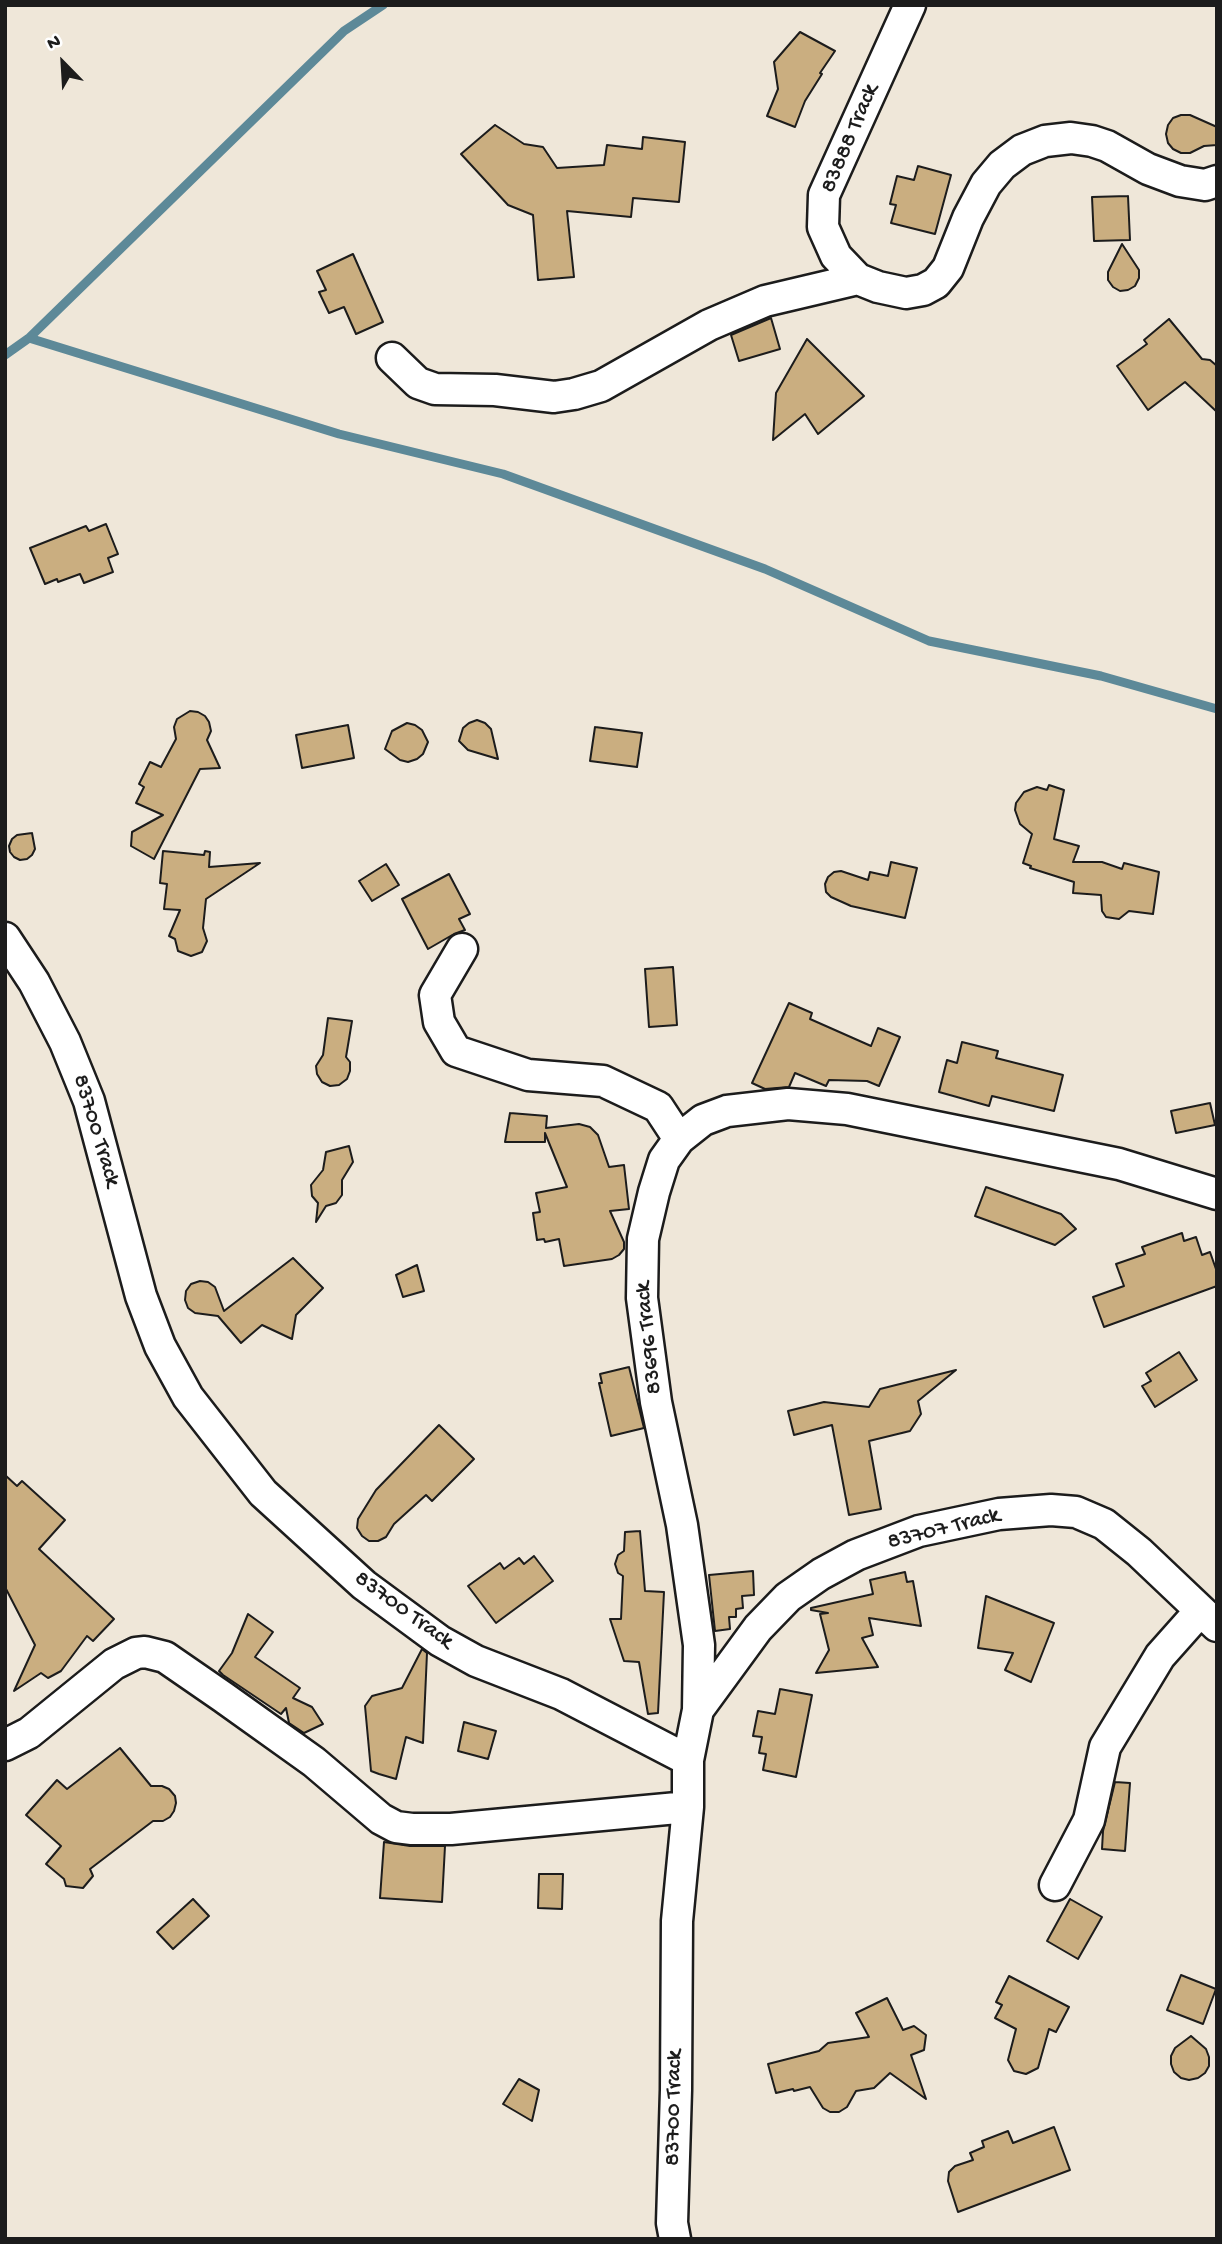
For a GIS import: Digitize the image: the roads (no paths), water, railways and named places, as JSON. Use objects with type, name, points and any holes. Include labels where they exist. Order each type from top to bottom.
[{"type":"street","name":"83888 Track","points":[[910,5],[824,195],[823,227],[836,256],[858,278],[878,287],[905,293],[923,290],[936,283],[948,268],[968,218],[986,184],[1002,165],[1022,150],[1045,141],[1071,138],[1091,141],[1107,146],[1148,169],[1180,181],[1205,184],[1217,181]]},
{"type":"street","points":[[392,358],[418,383],[435,388],[495,390],[554,397],[574,394],[601,386],[709,325],[765,301],[858,278]]},
{"type":"street","name":"83700 Track","points":[[5,938],[34,982],[59,1030],[89,1101],[141,1296],[160,1346],[188,1397],[263,1493],[364,1585],[440,1641],[476,1661],[561,1694],[688,1760],[688,1807],[677,1921],[672,2223],[675,2239]]},
{"type":"street","points":[[462,949],[435,995],[439,1022],[456,1051],[528,1075],[603,1082],[658,1107],[680,1139]]},
{"type":"street","name":"83696 Track","points":[[688,1760],[698,1710],[699,1646],[682,1525],[656,1402],[642,1298],[643,1239],[654,1192],[664,1160],[680,1139],[703,1120],[727,1111],[788,1104],[848,1109],[1119,1164],[1217,1194]]},
{"type":"street","name":"83707 Track","points":[[698,1710],[758,1628],[788,1597],[821,1574],[856,1555],[919,1531],[999,1514],[1051,1510],[1076,1512],[1104,1524],[1139,1552],[1208,1619]]},
{"type":"street","points":[[1055,1885],[1089,1819],[1105,1747],[1160,1657],[1208,1619]]},
{"type":"street","points":[[5,1745],[29,1733],[114,1664],[136,1653],[145,1652],[165,1657],[223,1697],[314,1762],[381,1819],[396,1827],[451,1829],[688,1807]]},
{"type":"waterway","points":[[5,355],[29,338],[344,31],[383,5]]},
{"type":"waterway","points":[[29,338],[339,434],[503,474],[765,569],[929,641],[1101,676],[1217,709]]}]
